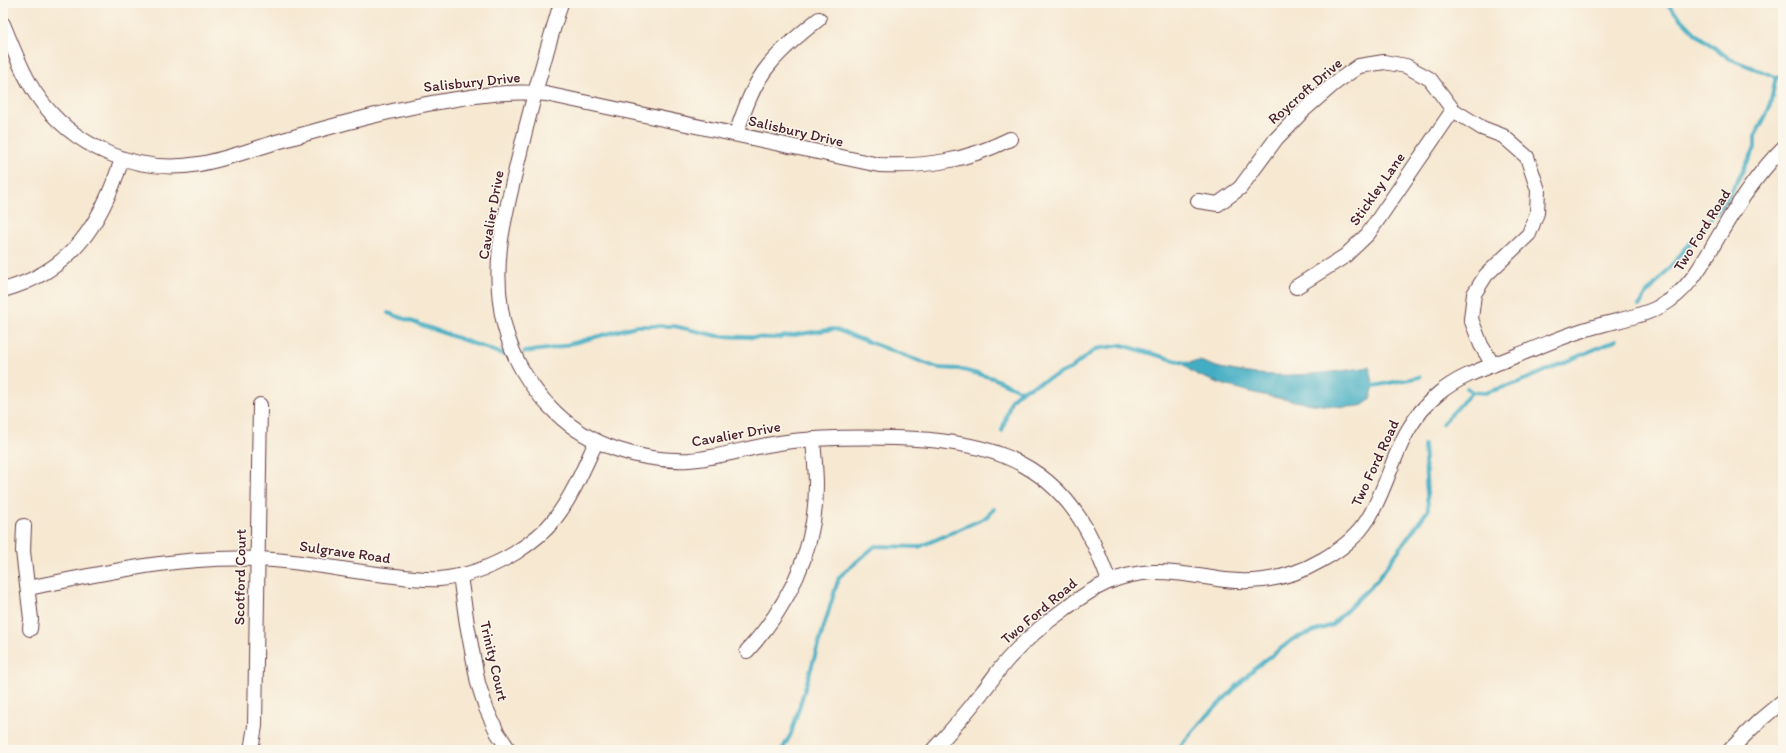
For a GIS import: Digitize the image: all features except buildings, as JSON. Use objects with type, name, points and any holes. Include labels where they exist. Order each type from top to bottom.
[{"type":"street","name":"Cavalier Drive","points":[[561,3],[525,127],[500,247],[498,275],[499,303],[503,325],[513,354],[534,390],[565,422],[596,442],[618,450],[666,459],[689,460],[712,457],[777,443],[813,439],[861,437],[944,442],[980,447],[1006,456],[1024,465],[1043,478],[1070,505],[1093,540],[1109,581]]},
{"type":"street","points":[[736,134],[745,109],[768,65],[785,47],[819,19]]},
{"type":"street","name":"Salisbury Drive","points":[[3,24],[26,77],[49,111],[66,127],[84,141],[122,159],[153,165],[176,166],[199,164],[400,109],[466,97],[514,92],[534,92],[736,134],[853,161],[879,165],[905,166],[931,164],[965,158],[988,150],[1010,139]]},
{"type":"street","name":"Roycroft Drive","points":[[1198,200],[1218,204],[1240,188],[1276,139],[1335,83],[1359,66],[1384,62],[1406,66],[1430,79],[1453,110],[1482,128],[1503,136],[1527,157],[1538,190],[1537,213],[1528,234],[1486,275],[1474,294],[1471,319],[1481,345],[1494,365]]},
{"type":"street","name":"Stickley Lane","points":[[1296,287],[1345,256],[1368,234],[1453,110]]},
{"type":"street","name":"Two Ford Road","points":[[933,750],[983,692],[1005,662],[1022,644],[1086,593],[1109,581],[1126,576],[1151,572],[1172,572],[1227,580],[1263,580],[1285,576],[1310,567],[1342,547],[1366,522],[1376,504],[1406,432],[1425,406],[1440,392],[1456,381],[1494,365],[1594,327],[1642,314],[1661,306],[1674,297],[1686,287],[1698,272],[1724,227],[1751,185],[1783,148]]},
{"type":"street","points":[[3,290],[21,285],[40,276],[58,265],[73,251],[88,233],[102,210],[114,185],[122,159]]},
{"type":"street","name":"Scotford Court","points":[[251,750],[255,726],[260,405]]},
{"type":"street","points":[[747,651],[778,613],[793,587],[802,566],[810,540],[814,512],[816,485],[813,439]]},
{"type":"street","name":"Sulgrave Road","points":[[28,588],[112,571],[207,559],[258,559],[300,562],[374,574],[425,579],[460,576],[489,567],[505,559],[538,536],[563,508],[596,442]]},
{"type":"street","points":[[24,526],[24,551],[31,619],[30,629]]},
{"type":"street","name":"Trinity Court","points":[[460,576],[478,683],[486,708],[497,732],[509,750]]},
{"type":"street","points":[[1730,750],[1759,721],[1783,701]]},
{"type":"water","points":[[1200,361],[1219,368],[1280,375],[1316,374],[1369,367],[1374,386],[1370,400],[1363,405],[1345,407],[1322,405],[1295,401],[1236,388],[1192,372],[1183,363]]},
{"type":"waterway","points":[[1666,3],[1696,34],[1730,59],[1776,77],[1783,76]]},
{"type":"waterway","points":[[1639,306],[1646,295],[1726,201],[1755,148],[1755,136],[1769,109],[1776,77]]},
{"type":"waterway","points":[[388,313],[505,355]]},
{"type":"waterway","points":[[524,352],[555,348],[636,326],[674,326],[718,336],[774,338],[834,329],[938,368],[959,369],[993,378],[1021,391]]},
{"type":"waterway","points":[[1467,388],[1472,392],[1485,393],[1517,383],[1616,340]]},
{"type":"waterway","points":[[1002,431],[1011,400],[1021,391],[1070,369],[1096,349],[1122,345],[1188,364]]},
{"type":"waterway","points":[[1371,383],[1374,386],[1420,377]]},
{"type":"waterway","points":[[1442,424],[1472,392]]},
{"type":"waterway","points":[[1177,750],[1200,723],[1254,669],[1293,639],[1332,625],[1377,580],[1428,510],[1424,445]]},
{"type":"waterway","points":[[782,750],[791,734],[839,577],[875,546],[919,547],[985,518],[994,509]]}]
